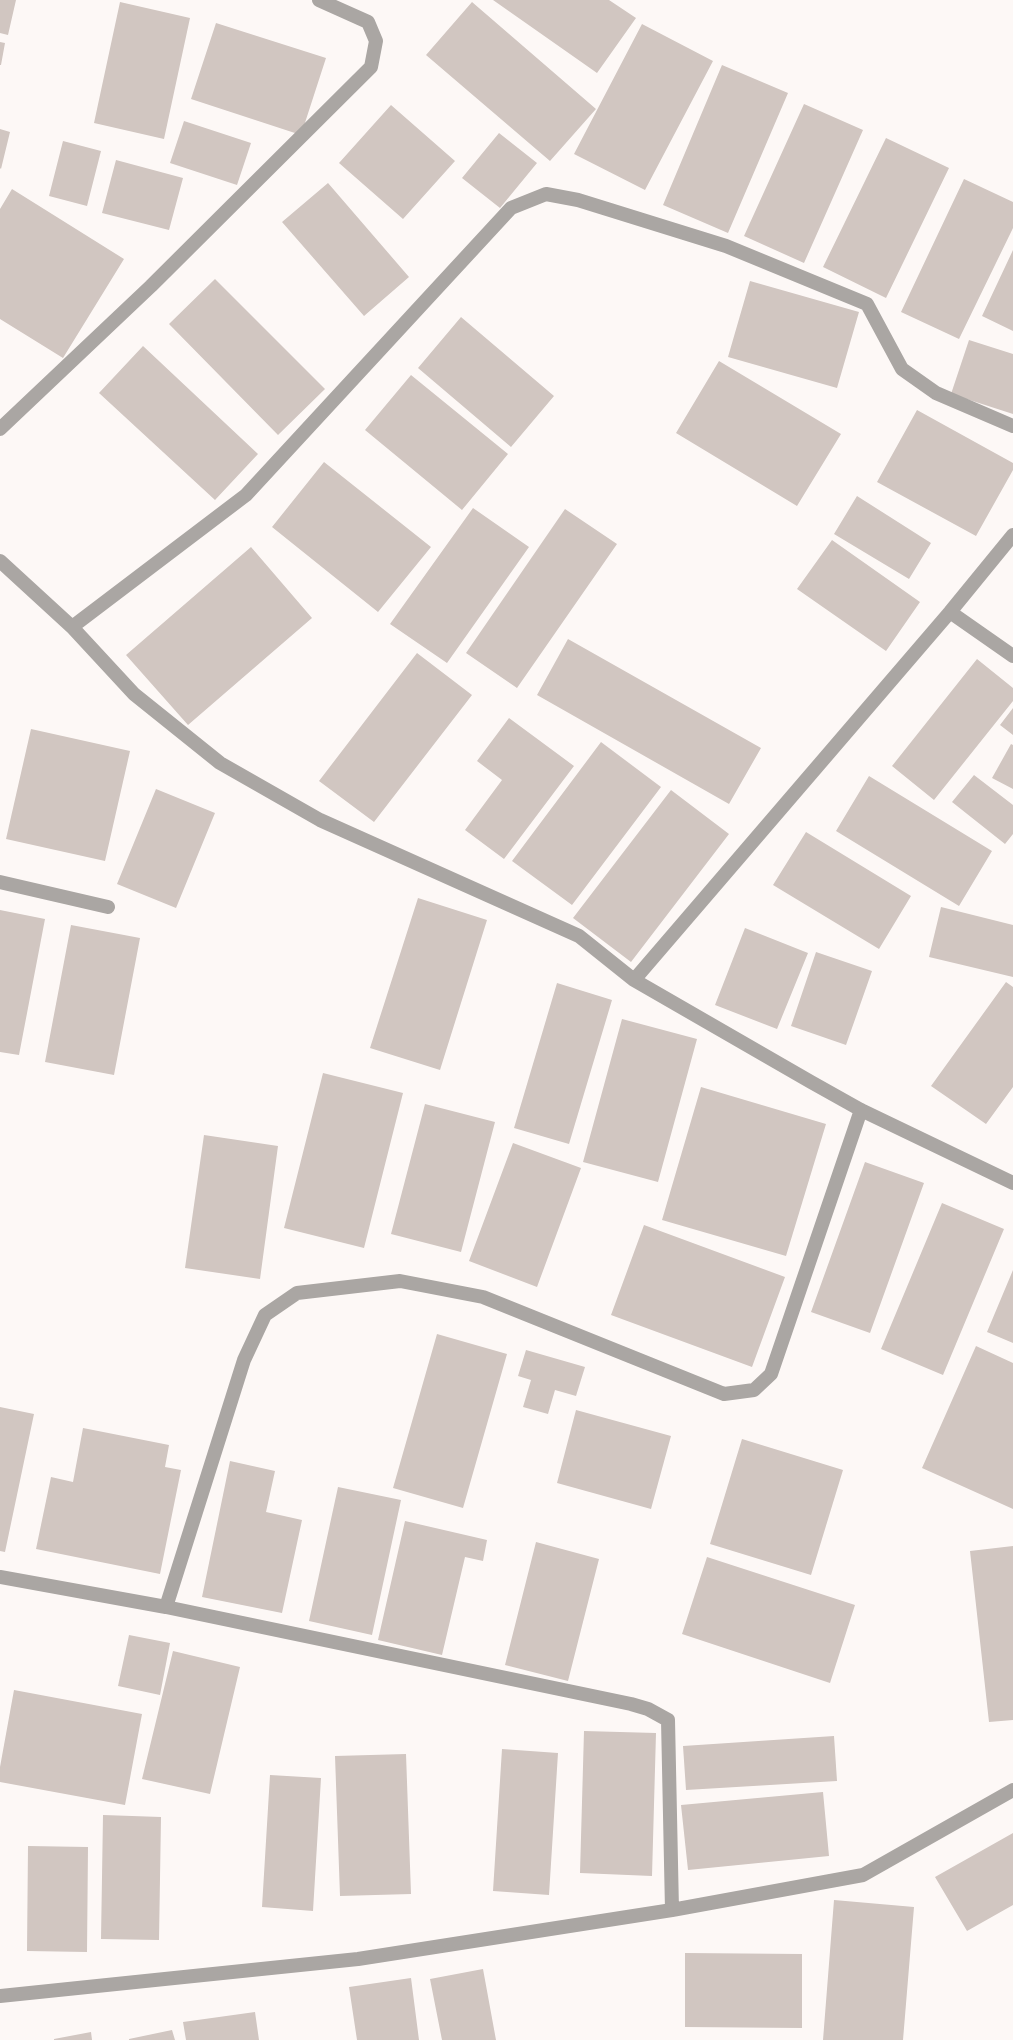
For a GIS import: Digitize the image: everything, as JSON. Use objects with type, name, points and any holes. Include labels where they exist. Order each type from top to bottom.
[{"type":"street","points":[[0,428],[151,286],[371,67],[376,41],[368,22],[319,0]]},
{"type":"street","points":[[72,627],[246,495],[511,208],[546,194],[578,200],[726,246],[866,304],[902,369],[936,393],[1013,426]]},
{"type":"street","points":[[634,980],[950,612],[1013,535]]},
{"type":"street","points":[[0,562],[72,627],[134,694],[220,763],[320,820],[579,936],[634,980],[861,1110],[1013,1183]]},
{"type":"street","points":[[950,612],[1013,656]]},
{"type":"street","points":[[0,882],[108,907]]},
{"type":"street","points":[[166,1607],[244,1360],[265,1315],[297,1293],[400,1281],[482,1297],[724,1394],[754,1390],[771,1374],[861,1110]]},
{"type":"street","points":[[0,1577],[166,1607],[631,1704],[648,1710],[668,1720],[672,1910]]},
{"type":"street","points":[[0,1996],[358,1959],[672,1910],[863,1875],[1013,1790]]},
{"type":"building","points":[[0,0],[16,0],[8,35],[0,33]]},
{"type":"building","points":[[493,0],[609,0],[636,18],[597,73]]},
{"type":"building","points":[[120,2],[190,18],[164,139],[94,123]]},
{"type":"building","points":[[472,2],[596,109],[550,161],[426,55]]},
{"type":"building","points":[[216,23],[326,58],[301,135],[191,99]]},
{"type":"building","points":[[642,24],[713,61],[645,190],[574,154]]},
{"type":"building","points":[[0,42],[5,43],[1,65],[0,65]]},
{"type":"building","points":[[722,65],[788,93],[728,233],[663,205]]},
{"type":"building","points":[[804,104],[863,130],[804,263],[744,236]]},
{"type":"building","points":[[391,105],[455,161],[403,219],[339,163]]},
{"type":"building","points":[[184,121],[251,143],[237,185],[170,163]]},
{"type":"building","points":[[0,129],[10,132],[1,169],[0,168]]},
{"type":"building","points":[[499,133],[537,163],[500,208],[462,178]]},
{"type":"building","points":[[886,138],[949,168],[886,298],[823,267]]},
{"type":"building","points":[[63,141],[101,151],[87,206],[49,196]]},
{"type":"building","points":[[116,160],[183,178],[169,230],[102,213]]},
{"type":"building","points":[[964,179],[1013,202],[1013,228],[959,339],[901,312]]},
{"type":"building","points":[[328,183],[409,277],[364,316],[282,222]]},
{"type":"building","points":[[12,189],[124,259],[63,358],[0,319],[0,209]]},
{"type":"building","points":[[1013,250],[1013,331],[982,316]]},
{"type":"building","points":[[215,279],[325,389],[278,435],[169,324]]},
{"type":"building","points":[[750,281],[859,312],[837,388],[728,357]]},
{"type":"building","points":[[461,317],[554,396],[511,447],[418,368]]},
{"type":"building","points":[[969,340],[1013,354],[1013,414],[951,394]]},
{"type":"building","points":[[143,346],[258,454],[215,500],[99,393]]},
{"type":"building","points":[[719,361],[841,434],[797,506],[676,433]]},
{"type":"building","points":[[411,375],[508,454],[462,510],[365,430]]},
{"type":"building","points":[[917,410],[1013,463],[1013,470],[976,536],[877,482]]},
{"type":"building","points":[[324,462],[431,547],[378,612],[272,527]]},
{"type":"building","points":[[857,496],[931,543],[909,579],[834,534]]},
{"type":"building","points":[[473,508],[529,547],[447,663],[390,624]]},
{"type":"building","points":[[565,509],[617,544],[517,688],[466,653]]},
{"type":"building","points":[[832,540],[920,602],[886,651],[797,589]]},
{"type":"building","points":[[251,547],[312,618],[188,725],[126,655]]},
{"type":"building","points":[[568,639],[761,748],[729,804],[537,695]]},
{"type":"building","points":[[417,653],[472,695],[374,822],[319,781]]},
{"type":"building","points":[[977,659],[1013,688],[1013,701],[934,800],[892,766]]},
{"type":"building","points":[[1013,708],[1013,735],[1000,725]]},
{"type":"building","points":[[509,718],[574,766],[504,859],[465,830],[502,780],[477,761]]},
{"type":"building","points":[[31,729],[130,751],[105,861],[6,839]]},
{"type":"building","points":[[601,742],[661,787],[572,905],[512,861]]},
{"type":"building","points":[[1011,744],[1013,745],[1013,789],[992,778]]},
{"type":"building","points":[[974,775],[1013,805],[1013,834],[1005,844],[952,802]]},
{"type":"building","points":[[869,776],[992,851],[959,906],[836,831]]},
{"type":"building","points":[[156,789],[215,813],[176,908],[117,884]]},
{"type":"building","points":[[671,790],[729,834],[631,962],[573,918]]},
{"type":"building","points":[[806,832],[911,896],[879,949],[773,885]]},
{"type":"building","points":[[418,898],[487,920],[440,1070],[370,1048]]},
{"type":"building","points":[[941,907],[1013,925],[1013,977],[929,957]]},
{"type":"building","points":[[0,910],[45,919],[19,1055],[0,1052]]},
{"type":"building","points":[[71,925],[140,938],[114,1075],[45,1062]]},
{"type":"building","points":[[745,928],[808,953],[777,1029],[715,1005]]},
{"type":"building","points":[[816,952],[872,971],[846,1045],[791,1026]]},
{"type":"building","points":[[1006,982],[1013,987],[1013,1087],[986,1124],[931,1086]]},
{"type":"building","points":[[557,983],[612,1000],[569,1144],[514,1128]]},
{"type":"building","points":[[622,1019],[697,1039],[658,1182],[583,1162]]},
{"type":"building","points":[[323,1073],[403,1093],[364,1248],[284,1228]]},
{"type":"building","points":[[701,1087],[826,1124],[786,1256],[662,1220]]},
{"type":"building","points":[[425,1104],[495,1122],[461,1252],[391,1234]]},
{"type":"building","points":[[204,1135],[278,1146],[260,1279],[185,1268]]},
{"type":"building","points":[[513,1143],[581,1168],[537,1287],[469,1261]]},
{"type":"building","points":[[865,1162],[924,1183],[870,1333],[811,1312]]},
{"type":"building","points":[[942,1203],[1004,1229],[943,1375],[881,1349]]},
{"type":"building","points":[[644,1225],[785,1277],[752,1367],[611,1315]]},
{"type":"building","points":[[1013,1270],[1013,1343],[987,1332]]},
{"type":"building","points":[[437,1334],[507,1354],[463,1508],[393,1488]]},
{"type":"building","points":[[976,1346],[1013,1363],[1013,1509],[922,1468]]},
{"type":"building","points":[[526,1350],[585,1367],[576,1396],[555,1390],[548,1414],[523,1407],[531,1380],[518,1376]]},
{"type":"building","points":[[0,1407],[34,1414],[5,1552],[0,1551]]},
{"type":"building","points":[[576,1410],[671,1436],[651,1509],[557,1483]]},
{"type":"building","points":[[83,1428],[169,1445],[165,1467],[181,1470],[160,1574],[36,1549],[51,1477],[73,1482]]},
{"type":"building","points":[[742,1439],[843,1470],[811,1575],[710,1544]]},
{"type":"building","points":[[230,1461],[275,1471],[266,1512],[302,1520],[282,1613],[202,1597]]},
{"type":"building","points":[[338,1487],[401,1500],[372,1635],[309,1621]]},
{"type":"building","points":[[405,1521],[487,1540],[483,1561],[465,1557],[442,1655],[378,1640]]},
{"type":"building","points":[[536,1542],[599,1559],[568,1681],[505,1665]]},
{"type":"building","points":[[1013,1546],[1013,1720],[989,1722],[970,1551]]},
{"type":"building","points":[[707,1557],[855,1605],[830,1683],[682,1634]]},
{"type":"building","points":[[129,1635],[170,1643],[160,1695],[118,1686]]},
{"type":"building","points":[[173,1651],[240,1667],[210,1794],[142,1779]]},
{"type":"building","points":[[14,1690],[142,1714],[125,1805],[0,1782],[0,1767]]},
{"type":"building","points":[[584,1731],[656,1733],[652,1876],[580,1873]]},
{"type":"building","points":[[834,1736],[837,1781],[686,1790],[683,1746]]},
{"type":"building","points":[[502,1749],[558,1753],[549,1895],[493,1891]]},
{"type":"building","points":[[406,1754],[411,1894],[340,1896],[335,1756]]},
{"type":"building","points":[[270,1775],[321,1778],[313,1911],[262,1907]]},
{"type":"building","points":[[823,1792],[829,1856],[688,1870],[681,1805]]},
{"type":"building","points":[[103,1815],[161,1817],[159,1940],[101,1939]]},
{"type":"building","points":[[1013,1833],[1013,1905],[967,1931],[935,1877]]},
{"type":"building","points":[[28,1846],[88,1847],[87,1952],[27,1951]]},
{"type":"building","points":[[834,1900],[914,1907],[903,2040],[823,2040]]},
{"type":"building","points":[[685,1953],[802,1954],[802,2028],[685,2027]]},
{"type":"building","points":[[483,1969],[496,2040],[442,2040],[430,1979]]},
{"type":"building","points":[[411,1978],[419,2040],[357,2040],[349,1987]]},
{"type":"building","points":[[255,2012],[259,2040],[186,2040],[183,2022]]},
{"type":"building","points":[[172,2030],[175,2040],[129,2040],[129,2039]]},
{"type":"building","points":[[91,2032],[92,2040],[54,2040],[54,2039]]}]
